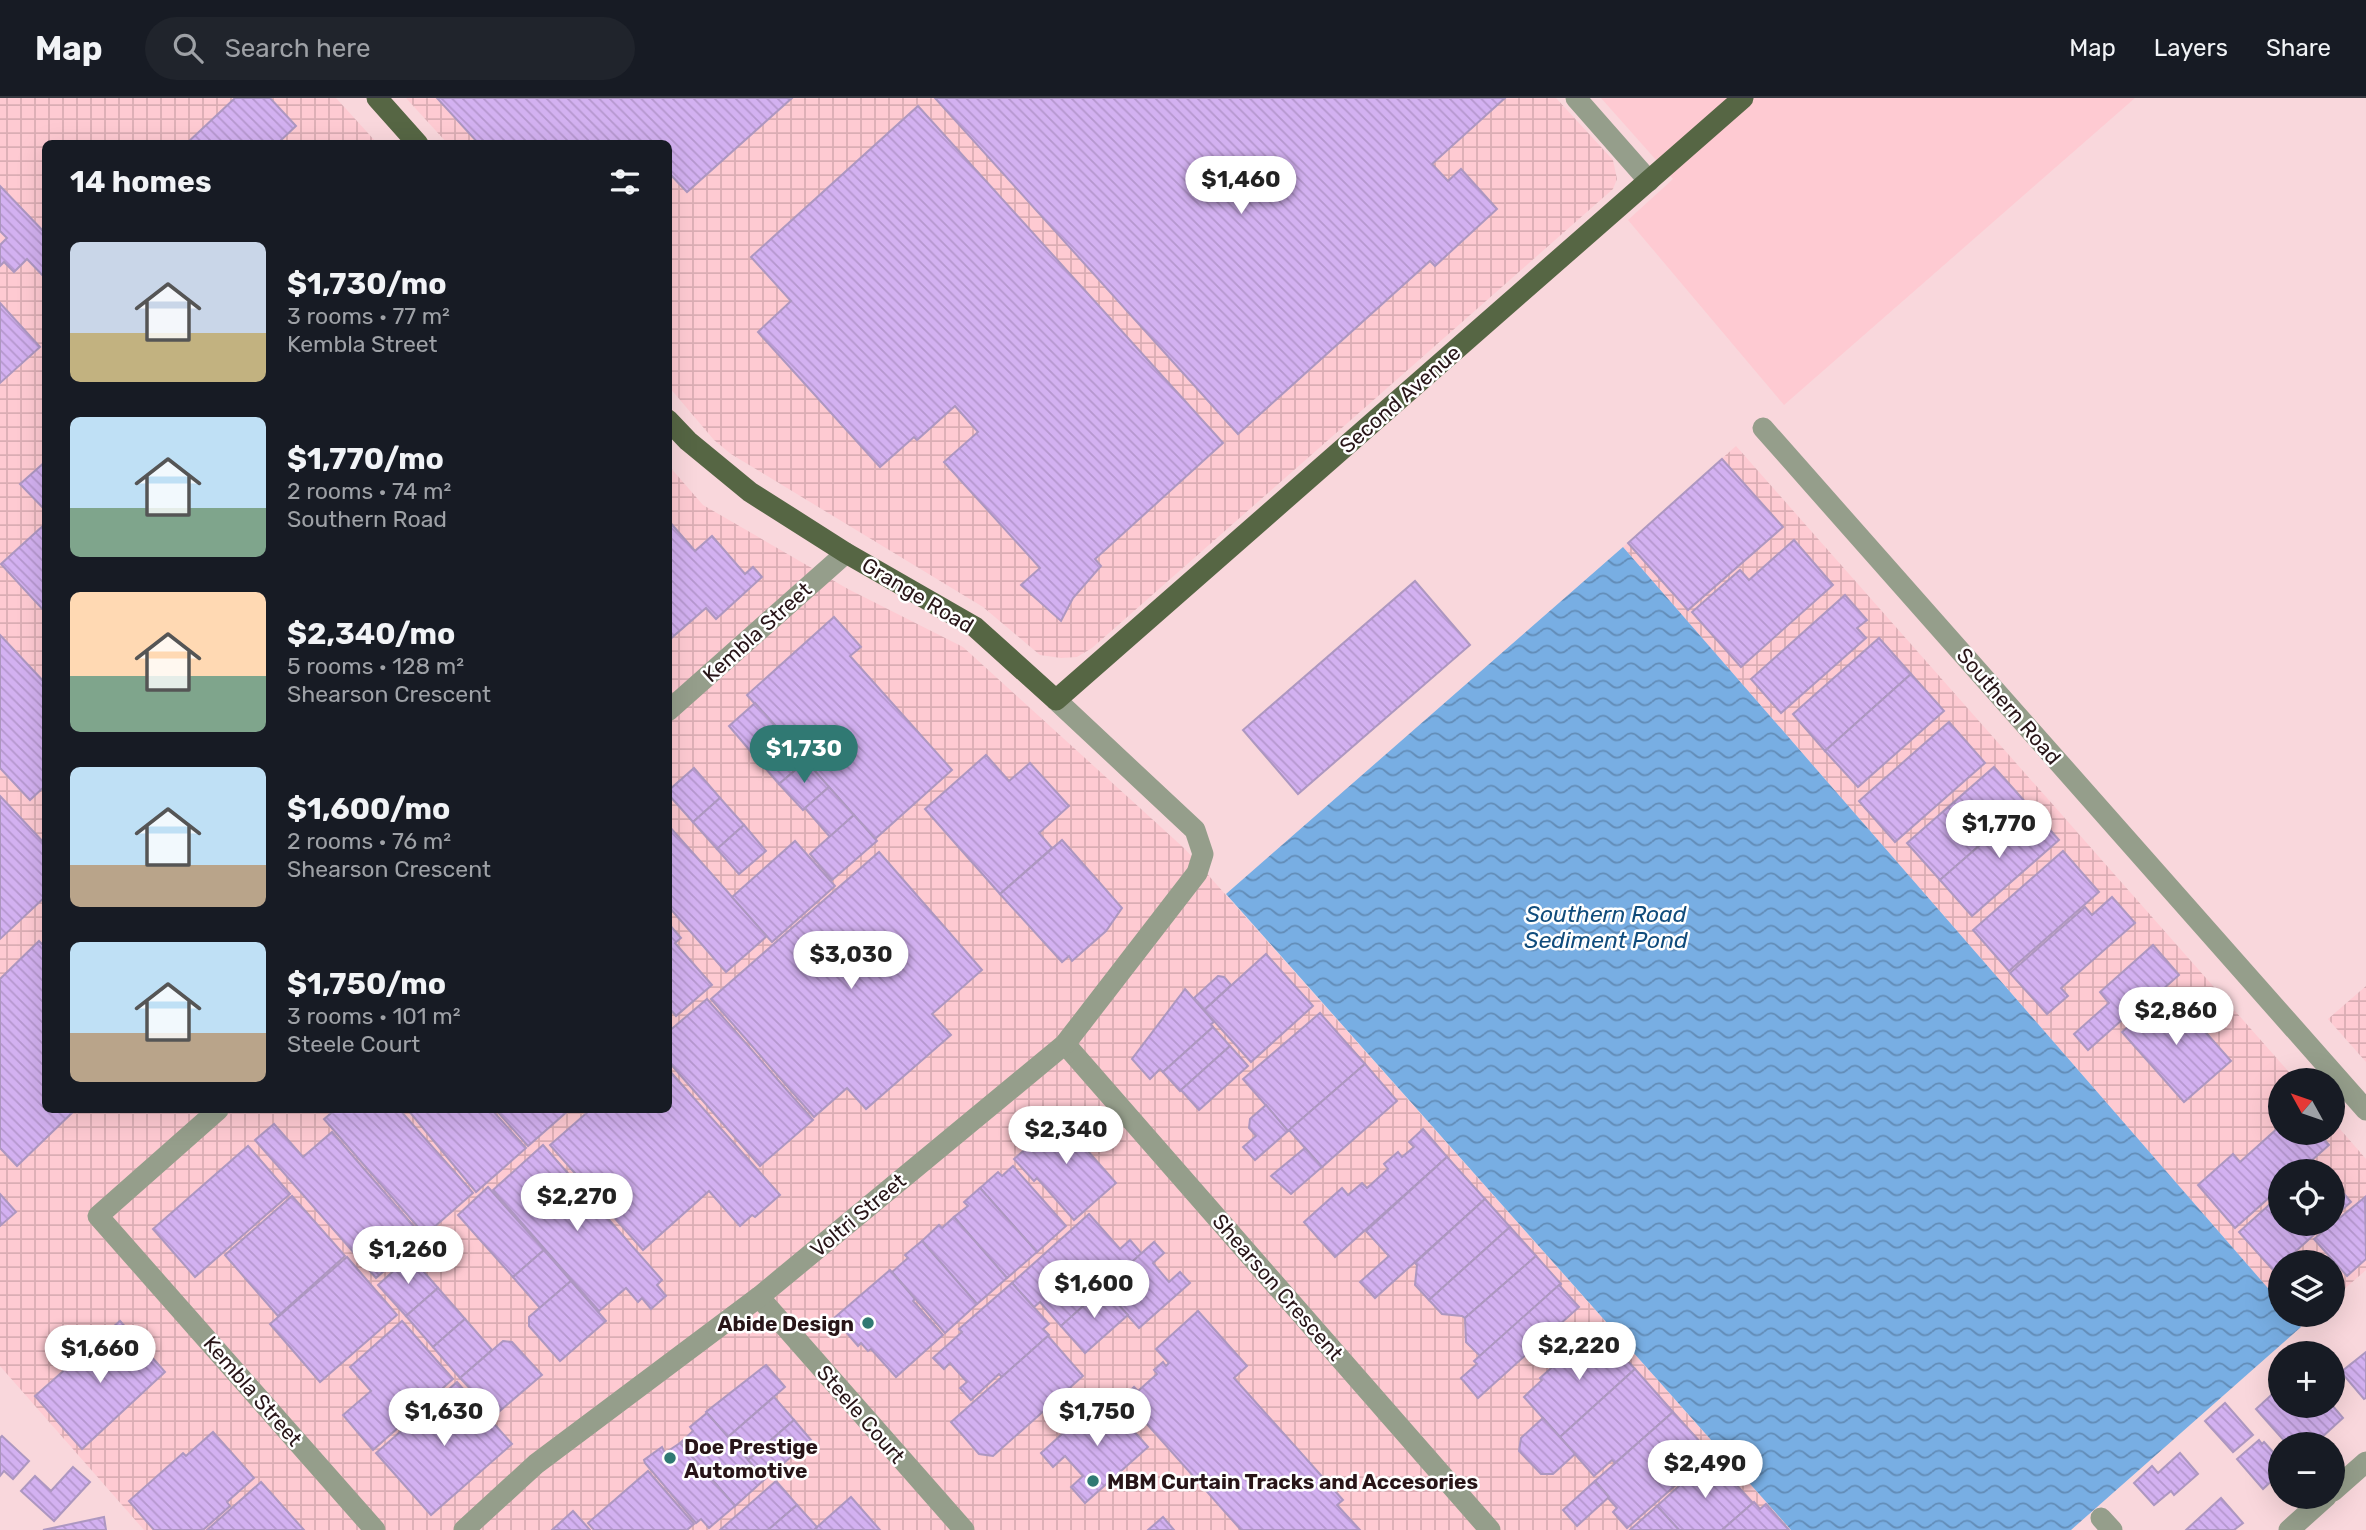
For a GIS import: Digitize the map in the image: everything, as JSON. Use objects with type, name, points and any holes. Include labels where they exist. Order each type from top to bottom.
[{"type":"main road","points":[[376,98],[414,140]]},
{"type":"main road","name":"Second Avenue","points":[[1056,700],[1743,98]]},
{"type":"main road","name":"Grange Road","points":[[672,424],[688,441],[750,492],[846,553],[975,627],[1056,700]]},
{"type":"street","points":[[1576,98],[1649,181]]},
{"type":"street","name":"Southern Road","points":[[1763,428],[2366,1110]]},
{"type":"street","name":"Kembla Street","points":[[672,707],[846,553]]},
{"type":"street","name":"Grange Road","points":[[1056,700],[1195,830],[1203,854]]},
{"type":"street","name":"Voltri Street","points":[[464,1530],[536,1464],[759,1297],[1065,1044],[1197,873],[1203,854]]},
{"type":"street","name":"Shearson Crescent","points":[[1065,1044],[1490,1530]]},
{"type":"street","name":"Kembla Street","points":[[215,1113],[98,1216],[375,1530]]},
{"type":"street","name":"Steele Court","points":[[759,1297],[964,1530]]},
{"type":"street","points":[[2345,1480],[2366,1462]]},
{"type":"street","points":[[2289,1530],[2312,1509]]},
{"type":"shaded area","points":[[0,98],[336,98],[374,140],[42,140],[42,1113],[672,1113],[672,469],[703,505],[848,589],[963,647],[1185,849],[1791,1530],[144,1530],[0,1366]]},
{"type":"shaded area","points":[[406,98],[1556,98],[1613,160],[1617,179],[1613,189],[1092,648],[1077,657],[1061,658],[1040,655],[983,607],[731,454],[714,440],[672,391],[672,140],[444,140]]},
{"type":"shaded area","points":[[1601,98],[2135,98],[1784,405],[1628,220],[1673,179]]},
{"type":"shaded area","points":[[1736,446],[2285,1068],[2268,1068],[2268,1145],[2345,1145],[2345,1135],[2366,1159],[2366,1270],[2345,1288],[2345,1250],[2268,1250],[2268,1288],[1623,547]]},
{"type":"shaded area","points":[[2366,986],[2366,1062],[2328,1019]]},
{"type":"water","name":"Southern Road Sediment Pond","points":[[1623,547],[2268,1288],[2268,1327],[2301,1327],[2285,1341],[2268,1341],[2268,1356],[2071,1530],[1791,1530],[1226,894]]},
{"type":"building","points":[[235,98],[270,98],[296,126],[281,140],[190,140]]},
{"type":"building","points":[[437,98],[792,98],[687,192],[672,176],[672,140],[475,140]]},
{"type":"building","points":[[935,98],[1505,98],[1432,164],[1448,181],[1461,169],[1497,209],[1435,266],[1430,261],[1238,434]]},
{"type":"building","points":[[918,106],[1223,443],[1095,559],[1101,566],[1073,598],[1061,621],[1021,585],[1040,568],[944,462],[978,432],[955,406],[917,440],[914,437],[880,467],[758,332],[791,301],[751,257]]},
{"type":"building","points":[[0,186],[42,230],[42,275],[27,259],[14,272],[4,262],[0,266],[0,245],[7,238],[0,231]]},
{"type":"building","points":[[0,303],[40,347],[0,383]]},
{"type":"building","points":[[1722,459],[1783,527],[1688,610],[1628,543]]},
{"type":"building","points":[[42,465],[42,507],[20,484]]},
{"type":"building","points":[[672,525],[695,551],[712,536],[745,574],[753,567],[762,577],[716,619],[706,608],[672,638]]},
{"type":"building","points":[[42,527],[42,609],[1,564]]},
{"type":"building","points":[[1794,540],[1833,585],[1741,667],[1692,612],[1740,570],[1749,580]]},
{"type":"building","points":[[1415,581],[1470,645],[1298,794],[1243,730]]},
{"type":"building","points":[[1845,595],[1867,620],[1857,628],[1866,638],[1781,713],[1751,679]]},
{"type":"building","points":[[834,617],[861,647],[850,656],[952,770],[875,839],[747,695]]},
{"type":"building","points":[[0,635],[42,680],[42,789],[30,800],[0,768]]},
{"type":"building","points":[[1879,638],[1911,674],[1825,751],[1793,714]]},
{"type":"building","points":[[1911,674],[1944,711],[1858,787],[1825,751]]},
{"type":"building","points":[[755,703],[785,736],[758,760],[729,726]]},
{"type":"building","points":[[1949,722],[1985,763],[1895,842],[1859,801]]},
{"type":"building","points":[[785,736],[806,761],[779,784],[758,760]]},
{"type":"building","points":[[986,755],[1009,781],[1030,763],[1069,806],[1039,833],[1052,848],[1000,894],[925,809]]},
{"type":"building","points":[[806,761],[829,787],[803,810],[779,784]]},
{"type":"building","points":[[1994,767],[2027,804],[1940,880],[1907,843]]},
{"type":"building","points":[[694,768],[720,798],[693,822],[672,798],[672,787]]},
{"type":"building","points":[[829,787],[854,815],[830,837],[805,808]]},
{"type":"building","points":[[0,796],[42,841],[42,900],[0,939]]},
{"type":"building","points":[[720,798],[744,825],[717,849],[693,822]]},
{"type":"building","points":[[2027,804],[2059,840],[1972,916],[1940,880]]},
{"type":"building","points":[[854,815],[877,841],[832,880],[810,854]]},
{"type":"building","points":[[744,825],[766,851],[739,874],[717,849]]},
{"type":"building","points":[[672,829],[767,936],[726,972],[672,911]]},
{"type":"building","points":[[1062,840],[1122,908],[1106,931],[1072,961],[1069,956],[1062,962],[1000,894]]},
{"type":"building","points":[[795,841],[835,886],[772,942],[732,897]]},
{"type":"building","points":[[2063,851],[2099,892],[2009,971],[1973,930]]},
{"type":"building","points":[[879,852],[982,970],[932,1014],[951,1035],[866,1109],[847,1088],[814,1117],[711,999]]},
{"type":"building","points":[[2112,897],[2135,923],[2061,988],[2068,996],[2047,1014],[2010,973],[2085,907],[2092,915]]},
{"type":"building","points":[[672,928],[681,938],[675,943],[712,985],[676,1016],[672,1012]]},
{"type":"building","points":[[39,941],[42,944],[42,1113],[72,1113],[17,1166],[0,1148],[0,979]]},
{"type":"building","points":[[2153,945],[2179,975],[2126,1022],[2123,1019],[2088,1050],[2074,1034],[2109,1003],[2100,992]]},
{"type":"building","points":[[1266,954],[1313,1006],[1251,1062],[1204,1010]]},
{"type":"building","points":[[1218,976],[1224,977],[1231,985],[1204,1010],[1194,998]]},
{"type":"building","points":[[1185,989],[1214,1022],[1211,1024],[1213,1027],[1163,1072],[1160,1069],[1150,1079],[1132,1059]]},
{"type":"building","points":[[2169,991],[2231,1061],[2184,1102],[2122,1032]]},
{"type":"building","points":[[707,999],[813,1120],[760,1166],[672,1066],[672,1029]]},
{"type":"building","points":[[1320,1013],[1365,1064],[1288,1131],[1243,1079]]},
{"type":"building","points":[[1213,1027],[1230,1046],[1180,1091],[1163,1072]]},
{"type":"building","points":[[1230,1046],[1248,1066],[1199,1110],[1181,1090]]},
{"type":"building","points":[[1365,1064],[1397,1101],[1322,1167],[1289,1130]]},
{"type":"building","points":[[672,1074],[780,1195],[740,1226],[709,1191],[643,1250],[550,1145],[587,1113],[672,1113]]},
{"type":"building","points":[[1266,1105],[1288,1131],[1255,1160],[1243,1147],[1256,1136],[1249,1128],[1250,1119]]},
{"type":"building","points":[[1071,1109],[1090,1131],[1079,1141],[1116,1183],[1074,1220],[1037,1178],[1034,1181],[1014,1159]]},
{"type":"building","points":[[331,1113],[403,1113],[473,1193],[425,1235],[324,1119]]},
{"type":"building","points":[[410,1113],[495,1113],[526,1148],[476,1192]]},
{"type":"building","points":[[499,1113],[566,1113],[528,1146]]},
{"type":"building","points":[[274,1124],[303,1157],[332,1132],[423,1237],[376,1278],[255,1140]]},
{"type":"building","points":[[1423,1129],[1447,1157],[1335,1257],[1304,1222],[1342,1188],[1348,1195],[1362,1183],[1367,1188],[1388,1169],[1384,1164],[1398,1152],[1402,1157],[1414,1147],[1409,1142]]},
{"type":"building","points":[[2268,1137],[2268,1145],[2329,1145],[2313,1159],[2268,1159],[2268,1199],[2235,1228],[2198,1185],[2233,1154],[2240,1162]]},
{"type":"building","points":[[543,1145],[662,1280],[657,1285],[666,1296],[651,1309],[642,1298],[638,1302],[626,1288],[599,1311],[493,1190]]},
{"type":"building","points":[[248,1146],[290,1194],[195,1277],[153,1229]]},
{"type":"building","points":[[1305,1148],[1322,1167],[1291,1194],[1271,1176]]},
{"type":"building","points":[[1447,1157],[1485,1199],[1375,1298],[1360,1282],[1389,1256],[1366,1231]]},
{"type":"building","points":[[1013,1166],[1066,1226],[1037,1252],[980,1188],[998,1172],[1002,1176]]},
{"type":"building","points":[[488,1187],[544,1250],[513,1277],[458,1215]]},
{"type":"building","points":[[980,1188],[1037,1252],[1007,1278],[954,1217],[968,1206],[964,1202]]},
{"type":"building","points":[[0,1194],[16,1212],[0,1226]]},
{"type":"building","points":[[2345,1195],[2351,1202],[2345,1207]]},
{"type":"building","points":[[292,1196],[345,1256],[278,1316],[225,1255]]},
{"type":"building","points":[[2365,1197],[2366,1259],[2347,1276],[2345,1250],[2324,1250],[2314,1239],[2318,1236],[2345,1236],[2345,1213]]},
{"type":"building","points":[[1485,1199],[1510,1227],[1429,1300],[1415,1285],[1415,1263]]},
{"type":"building","points":[[2268,1206],[2268,1236],[2313,1236],[2297,1250],[2268,1250],[2268,1264],[2239,1232]]},
{"type":"building","points":[[1089,1214],[1120,1249],[1130,1240],[1142,1254],[1061,1326],[1040,1302],[1034,1307],[1012,1283]]},
{"type":"building","points":[[954,1217],[1007,1278],[977,1304],[922,1241],[939,1225],[942,1228]]},
{"type":"building","points":[[1510,1227],[1536,1256],[1465,1318],[1442,1314],[1429,1300]]},
{"type":"building","points":[[922,1241],[977,1304],[945,1333],[892,1272],[908,1258],[905,1255]]},
{"type":"building","points":[[1154,1242],[1164,1253],[1153,1263],[1169,1282],[1180,1272],[1190,1283],[1139,1328],[1103,1288]]},
{"type":"building","points":[[544,1250],[571,1281],[540,1308],[513,1277]]},
{"type":"building","points":[[410,1256],[438,1288],[406,1316],[378,1285]]},
{"type":"building","points":[[1536,1256],[1561,1284],[1480,1356],[1466,1342],[1465,1318]]},
{"type":"building","points":[[347,1257],[397,1315],[320,1382],[270,1324]]},
{"type":"building","points":[[890,1270],[943,1335],[896,1377],[871,1349],[868,1351],[861,1343],[858,1346],[834,1318]]},
{"type":"building","points":[[571,1281],[606,1321],[560,1361],[529,1326],[529,1317]]},
{"type":"building","points":[[1012,1283],[1049,1324],[1043,1329],[1049,1335],[1002,1377],[999,1374],[971,1400],[960,1388],[967,1382],[950,1363],[944,1369],[933,1358],[962,1332],[959,1329]]},
{"type":"building","points":[[1559,1285],[1579,1307],[1478,1398],[1461,1378],[1477,1364],[1474,1361]]},
{"type":"building","points":[[438,1288],[465,1319],[433,1347],[406,1316]]},
{"type":"building","points":[[1103,1288],[1128,1315],[1085,1353],[1061,1326]]},
{"type":"building","points":[[1198,1311],[1247,1366],[1234,1378],[1343,1500],[1337,1505],[1360,1530],[1241,1530],[1123,1397],[1134,1387],[1138,1391],[1157,1374],[1154,1370],[1163,1362],[1166,1366],[1169,1363],[1156,1349]]},
{"type":"building","points":[[465,1319],[492,1350],[460,1378],[433,1347]]},
{"type":"building","points":[[120,1321],[165,1372],[82,1449],[35,1396]]},
{"type":"building","points":[[402,1321],[453,1379],[373,1450],[343,1415],[371,1391],[350,1367]]},
{"type":"building","points":[[1597,1327],[1635,1369],[1560,1437],[1524,1397],[1542,1380],[1540,1378]]},
{"type":"building","points":[[1048,1336],[1083,1376],[993,1456],[979,1454],[951,1422]]},
{"type":"building","points":[[503,1341],[512,1342],[542,1375],[495,1415],[460,1378]]},
{"type":"building","points":[[2366,1352],[2366,1398],[2364,1399],[2345,1377],[2345,1369]]},
{"type":"building","points":[[766,1365],[785,1387],[728,1437],[706,1412]]},
{"type":"building","points":[[1635,1369],[1673,1412],[1615,1463],[1612,1460],[1594,1476],[1560,1437]]},
{"type":"building","points":[[457,1382],[512,1444],[431,1515],[376,1453]]},
{"type":"building","points":[[774,1397],[794,1420],[748,1460],[728,1437]]},
{"type":"building","points":[[1103,1397],[1148,1447],[1085,1503],[1071,1487],[1083,1476],[1065,1456],[1053,1467],[1041,1453]]},
{"type":"building","points":[[2268,1398],[2268,1418],[2343,1418],[2328,1432],[2276,1432],[2256,1409]]},
{"type":"building","points":[[2225,1403],[2253,1435],[2233,1452],[2205,1421]]},
{"type":"building","points":[[1673,1412],[1711,1454],[1627,1528],[1613,1512],[1617,1508],[1595,1481]]},
{"type":"building","points":[[707,1413],[765,1479],[735,1506],[680,1443],[693,1431],[690,1427]]},
{"type":"building","points":[[1543,1418],[1575,1454],[1553,1474],[1541,1474],[1519,1451],[1521,1438]]},
{"type":"building","points":[[794,1420],[811,1440],[765,1479],[748,1460]]},
{"type":"building","points":[[213,1432],[254,1478],[227,1502],[230,1506],[203,1530],[154,1530],[129,1501],[183,1453],[186,1456]]},
{"type":"building","points":[[2,1436],[29,1461],[13,1479],[4,1471],[0,1476]]},
{"type":"building","points":[[2259,1440],[2262,1444],[2264,1442],[2268,1446],[2268,1484],[2263,1489],[2237,1459]]},
{"type":"building","points":[[680,1443],[735,1506],[709,1528],[701,1519],[696,1523],[645,1463],[644,1460],[662,1447],[665,1453]]},
{"type":"building","points":[[2180,1453],[2198,1474],[2174,1495],[2171,1491],[2154,1505],[2134,1483],[2152,1466],[2158,1473]]},
{"type":"building","points":[[1711,1457],[1753,1503],[1722,1530],[1679,1530],[1657,1506]]},
{"type":"building","points":[[73,1467],[90,1482],[54,1521],[21,1491],[35,1476],[51,1491]]},
{"type":"building","points":[[648,1471],[694,1524],[687,1530],[594,1530],[588,1523]]},
{"type":"building","points":[[776,1481],[797,1505],[768,1530],[720,1530]]},
{"type":"building","points":[[1595,1481],[1609,1497],[1577,1526],[1563,1510]]},
{"type":"building","points":[[261,1482],[304,1530],[207,1530]]},
{"type":"building","points":[[851,1497],[880,1530],[817,1530],[816,1528]]},
{"type":"building","points":[[2221,1498],[2243,1523],[2234,1530],[2186,1530]]},
{"type":"building","points":[[1754,1502],[1760,1509],[1766,1504],[1789,1530],[1722,1530]]},
{"type":"building","points":[[797,1505],[817,1527],[814,1530],[768,1530]]},
{"type":"building","points":[[1657,1506],[1679,1530],[1630,1530]]},
{"type":"building","points":[[573,1511],[590,1530],[552,1530]]},
{"type":"building","points":[[104,1517],[106,1530],[43,1530]]},
{"type":"building","points":[[1163,1517],[1174,1530],[1148,1530]]},
{"type":"place","name":"Abide Design","points":[[868,1323]]},
{"type":"place","name":"Doe Prestige Automotive","points":[[670,1458]]},
{"type":"place","name":"MBM Curtain Tracks and Accesories","points":[[1093,1481]]}]
